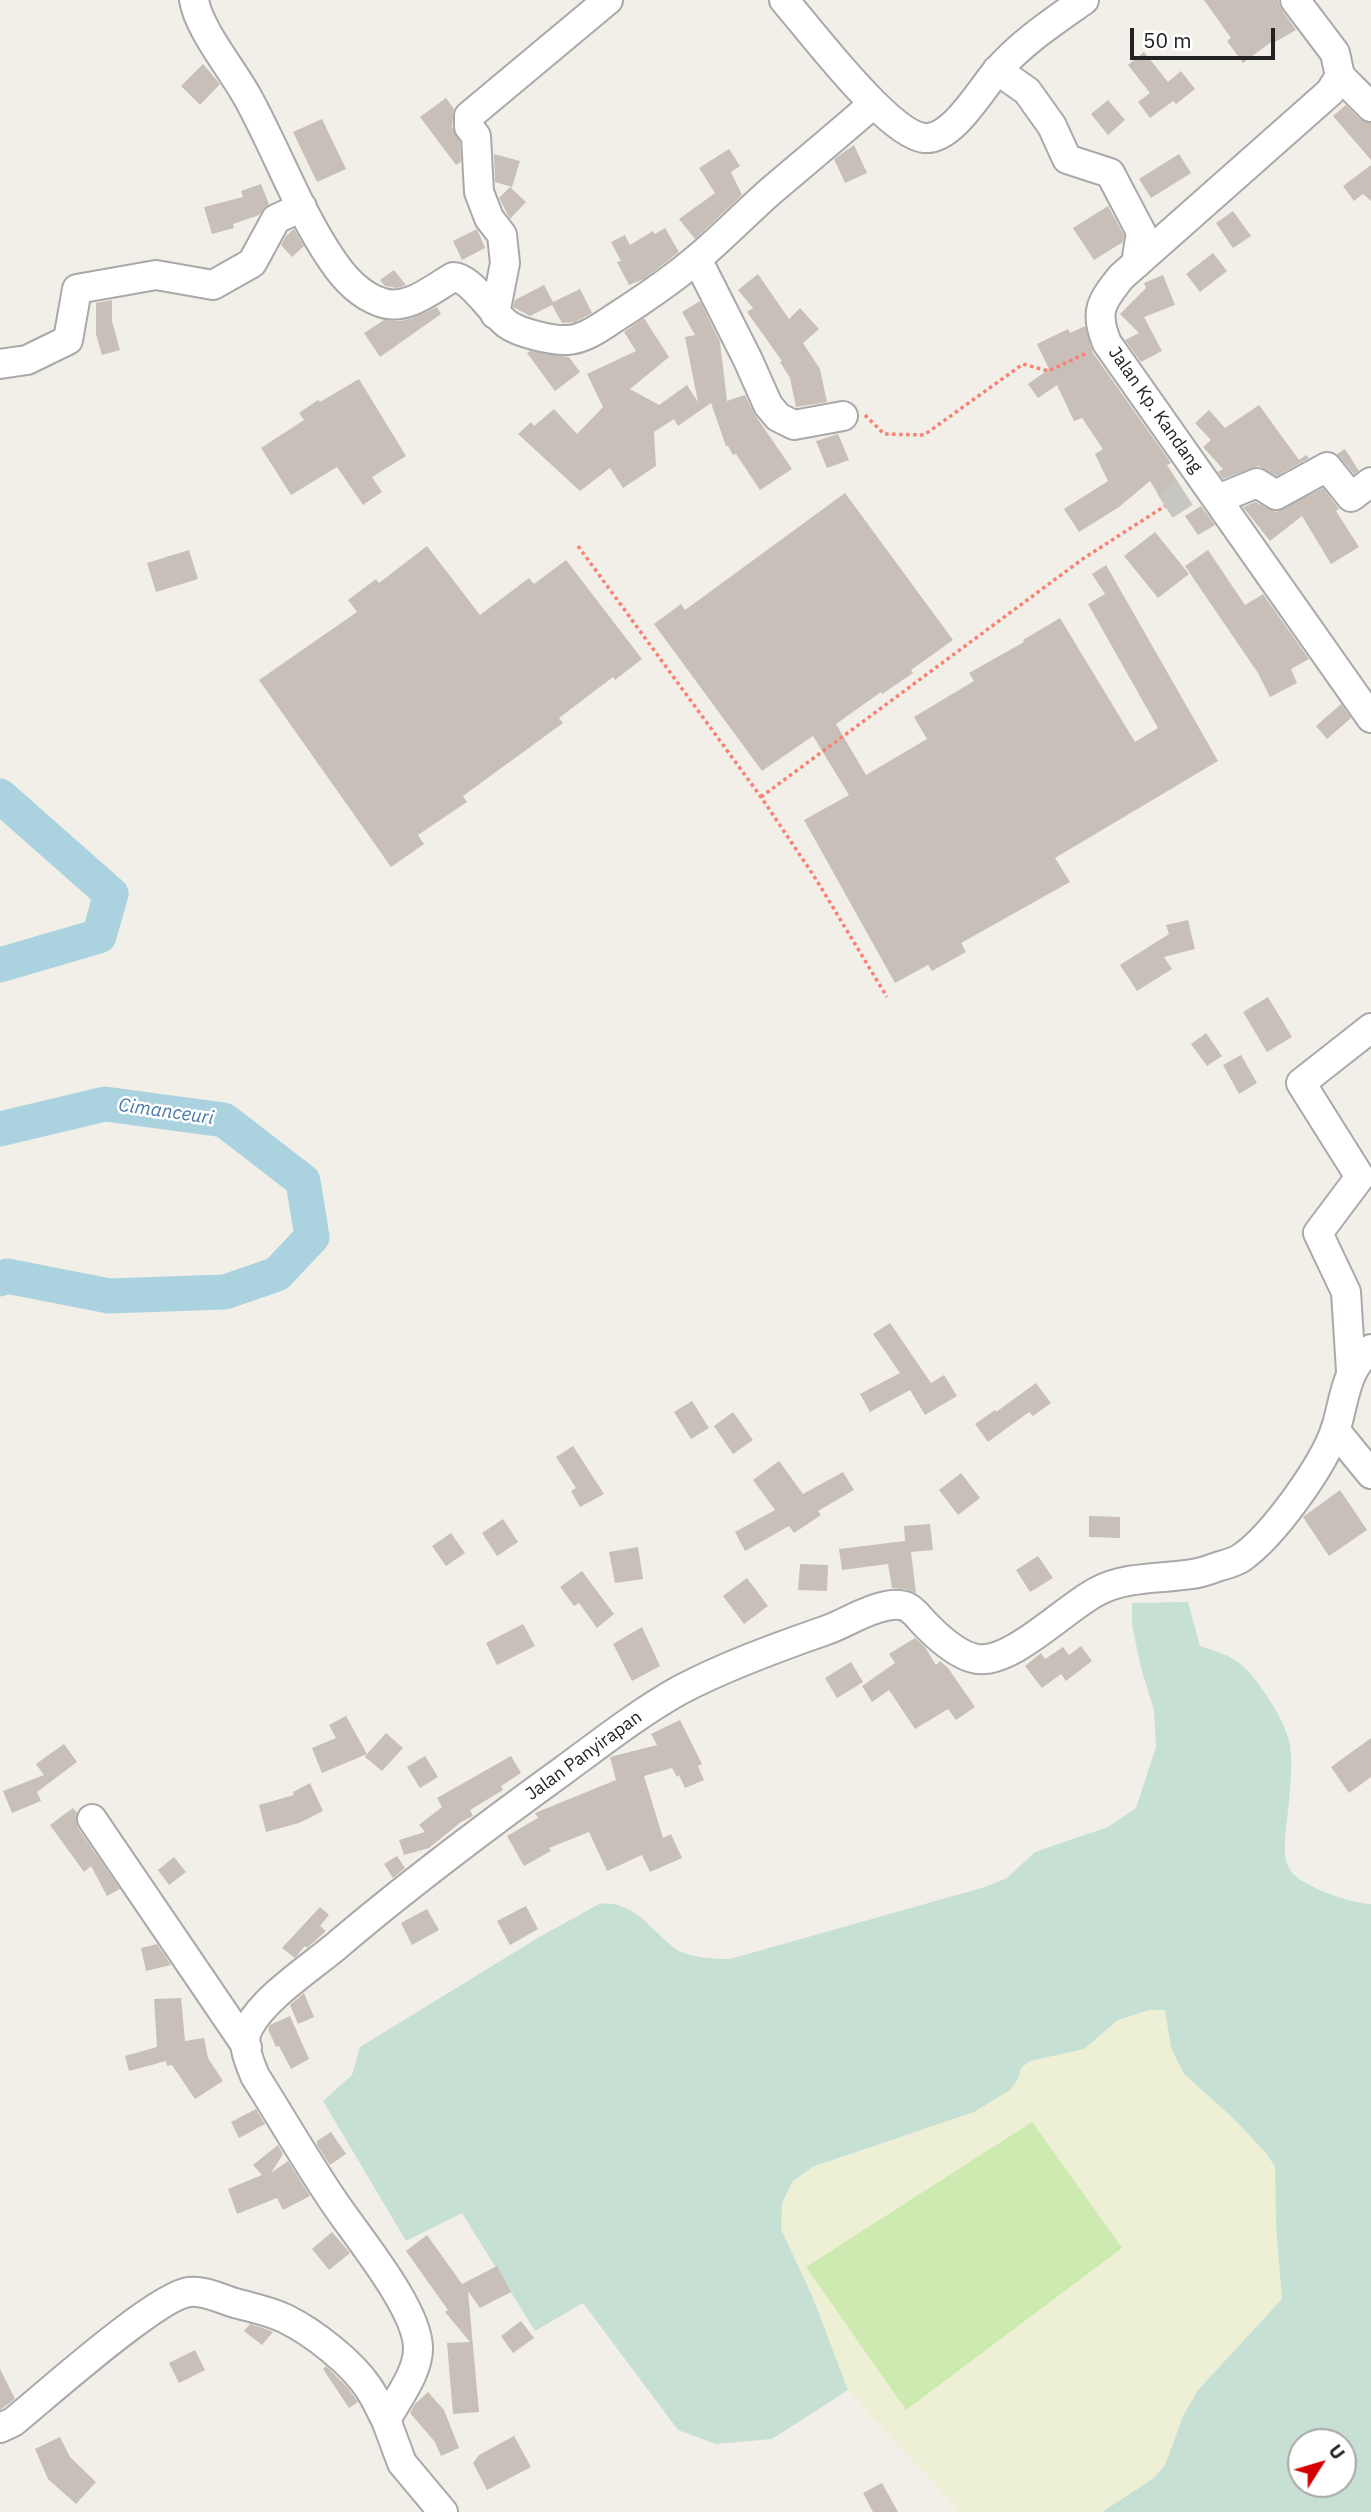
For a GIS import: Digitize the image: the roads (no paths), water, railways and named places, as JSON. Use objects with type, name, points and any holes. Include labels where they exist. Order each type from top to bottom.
[{"type":"street","points":[[194,0],[199,18],[248,98],[302,207],[333,262],[363,294],[392,306],[407,303],[453,277],[460,277],[468,282],[510,327],[528,334],[569,340],[584,336],[644,299],[697,259],[771,191],[873,104]]},
{"type":"street","points":[[495,314],[505,263],[502,236],[489,218],[479,192],[476,136],[469,127],[469,116],[608,0]]},
{"type":"street","points":[[783,0],[873,104],[898,127],[924,138],[938,135],[958,120],[997,71],[1028,40],[1084,0]]},
{"type":"street","points":[[1295,0],[1335,52],[1340,76],[1371,107]]},
{"type":"street","points":[[997,71],[1027,91],[1052,126],[1067,159],[1110,173],[1141,232],[1136,264]]},
{"type":"street","name":"Jalan Kp. Kandang","points":[[1340,76],[1330,92],[1121,277],[1107,295],[1099,312],[1099,325],[1193,495],[1371,718]]},
{"type":"street","points":[[0,364],[27,360],[68,340],[77,289],[156,275],[212,285],[252,263],[275,219],[302,207]]},
{"type":"street","points":[[697,259],[768,405],[778,417],[793,425],[843,416]]},
{"type":"street","points":[[1193,495],[1257,483],[1276,495],[1327,467],[1351,497],[1371,482]]},
{"type":"street","points":[[1351,1371],[1346,1292],[1318,1233],[1360,1177],[1301,1083],[1371,1028]]},
{"type":"street","name":"Jalan Panyirapan","points":[[247,2047],[246,2030],[297,1976],[438,1861],[596,1746],[681,1690],[750,1657],[887,1606],[902,1605],[915,1611],[927,1626],[955,1650],[978,1659],[992,1658],[1013,1651],[1099,1590],[1119,1583],[1195,1574],[1238,1560],[1268,1536],[1306,1484],[1335,1430],[1351,1371],[1371,1349]]},
{"type":"street","points":[[1335,1430],[1371,1474]]},
{"type":"street","points":[[92,1819],[247,2047],[246,2055],[255,2076],[332,2199],[391,2283],[408,2316],[418,2346],[416,2361],[386,2420]]},
{"type":"street","points":[[0,2428],[13,2422],[96,2353],[147,2315],[173,2297],[189,2292],[269,2312],[304,2330],[351,2366],[369,2388],[386,2420],[402,2463],[443,2512]]},
{"type":"waterway","name":"Cimanceuri","points":[[0,796],[111,894],[99,936],[0,965]]},
{"type":"waterway","name":"Cimanceuri","points":[[0,1129],[105,1104],[224,1120],[303,1181],[312,1237],[277,1274],[225,1292],[109,1296],[7,1276],[0,1279]]},
{"type":"tunnel","points":[[1165,506],[1185,493]]}]
